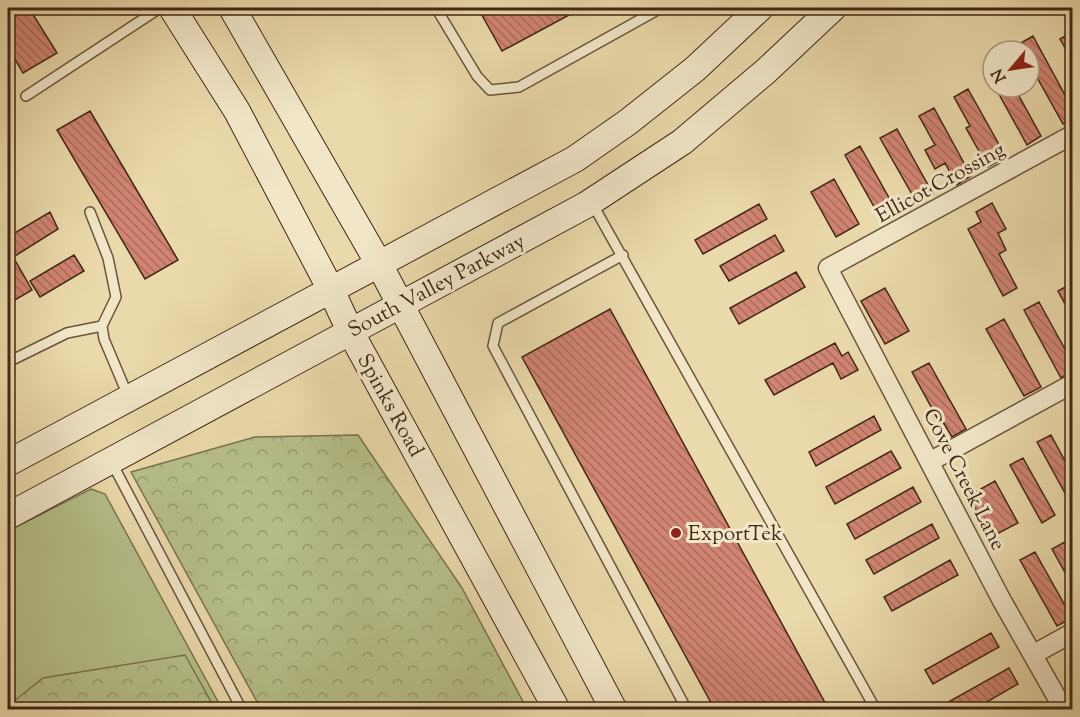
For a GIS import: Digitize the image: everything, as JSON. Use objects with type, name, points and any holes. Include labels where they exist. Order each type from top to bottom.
[{"type":"main road","name":"Spinks Road","points":[[172,8],[237,111],[331,290],[350,331],[557,710]]},
{"type":"main road","points":[[232,8],[379,264],[614,710]]},
{"type":"main road","points":[[8,463],[575,159],[628,122],[695,69],[760,8]]},
{"type":"main road","name":"South Valley Parkway","points":[[8,516],[591,201],[682,142],[766,71],[832,8]]},
{"type":"street","name":"Ellicot Crossing","points":[[828,268],[1072,135]]},
{"type":"street","name":"Cove Creek Lane","points":[[828,268],[931,461],[1001,599],[1064,710]]},
{"type":"street","points":[[931,461],[1072,384]]},
{"type":"street","points":[[1034,654],[1072,633]]},
{"type":"lane","points":[[26,96],[160,8]]},
{"type":"lane","points":[[436,8],[477,76],[490,90],[519,87],[661,8]]},
{"type":"lane","points":[[591,201],[876,710]]},
{"type":"lane","points":[[90,213],[108,258],[116,297],[102,326],[107,349],[129,398]]},
{"type":"lane","points":[[623,255],[498,323],[493,346],[687,710]]},
{"type":"lane","points":[[8,362],[67,333],[102,326]]},
{"type":"lane","points":[[111,460],[242,710]]},
{"type":"green space","points":[[358,435],[462,588],[527,709],[261,709],[131,472],[255,437]]},
{"type":"green space","points":[[91,489],[105,494],[222,709],[8,710],[8,531]]},
{"type":"green space","points":[[185,655],[215,709],[8,709],[8,706],[43,678]]},
{"type":"building","points":[[8,8],[29,8],[57,53],[23,73],[8,47]]},
{"type":"building","points":[[478,8],[582,8],[502,51]]},
{"type":"building","points":[[1072,32],[1072,60],[1060,39]]},
{"type":"building","points":[[1041,51],[1072,108],[1072,119],[1063,124],[1041,85]]},
{"type":"building","points":[[968,89],[1006,157],[988,167],[966,128],[970,126],[954,97]]},
{"type":"building","points":[[1002,99],[1021,99],[1041,136],[1027,145]]},
{"type":"building","points":[[934,108],[971,176],[957,185],[945,163],[935,169],[925,150],[935,145],[919,116]]},
{"type":"building","points":[[90,111],[178,260],[145,279],[57,130]]},
{"type":"building","points":[[897,129],[933,194],[917,203],[880,138]]},
{"type":"building","points":[[860,146],[897,212],[882,221],[845,155]]},
{"type":"building","points":[[834,179],[859,224],[836,237],[811,192]]},
{"type":"building","points":[[992,203],[1006,229],[998,233],[1006,250],[999,254],[1017,288],[1003,296],[968,229],[981,222],[976,212]]},
{"type":"building","points":[[759,204],[767,219],[703,254],[695,240]]},
{"type":"building","points":[[50,212],[58,229],[15,256],[8,237]]},
{"type":"building","points":[[775,235],[784,251],[729,281],[720,266]]},
{"type":"building","points":[[8,248],[32,290],[8,304]]},
{"type":"building","points":[[74,255],[84,271],[40,297],[30,281]]},
{"type":"building","points":[[796,272],[805,287],[739,324],[730,308]]},
{"type":"building","points":[[1072,283],[1072,317],[1058,291]]},
{"type":"building","points":[[885,288],[909,331],[885,344],[861,301]]},
{"type":"building","points":[[1039,302],[1072,362],[1072,371],[1061,378],[1024,310]]},
{"type":"building","name":"ExportTek","points":[[610,309],[829,710],[715,710],[522,357]]},
{"type":"building","points":[[1004,319],[1041,387],[1024,396],[986,329]]},
{"type":"building","points":[[835,343],[842,356],[848,352],[858,370],[841,379],[833,363],[774,395],[765,380]]},
{"type":"building","points":[[929,363],[966,429],[952,437],[943,422],[940,423],[912,372]]},
{"type":"building","points":[[874,416],[881,430],[816,466],[809,452]]},
{"type":"building","points":[[1051,435],[1072,474],[1072,506],[1037,442]]},
{"type":"building","points":[[891,451],[901,468],[835,504],[826,487]]},
{"type":"building","points":[[1023,458],[1055,515],[1042,523],[1010,465]]},
{"type":"building","points":[[995,481],[1018,523],[991,537],[968,496]]},
{"type":"building","points":[[913,487],[921,502],[855,539],[847,524]]},
{"type":"building","points":[[932,524],[939,538],[874,574],[866,560]]},
{"type":"building","points":[[1072,538],[1072,585],[1052,549]]},
{"type":"building","points":[[1035,552],[1072,618],[1057,626],[1020,560]]},
{"type":"building","points":[[950,560],[958,575],[892,611],[884,597]]},
{"type":"building","points":[[991,633],[999,647],[933,684],[925,670]]},
{"type":"building","points":[[1009,668],[1018,684],[973,710],[946,710],[943,705]]},
{"type":"place","name":"ExportTek","points":[[676,533]]}]
